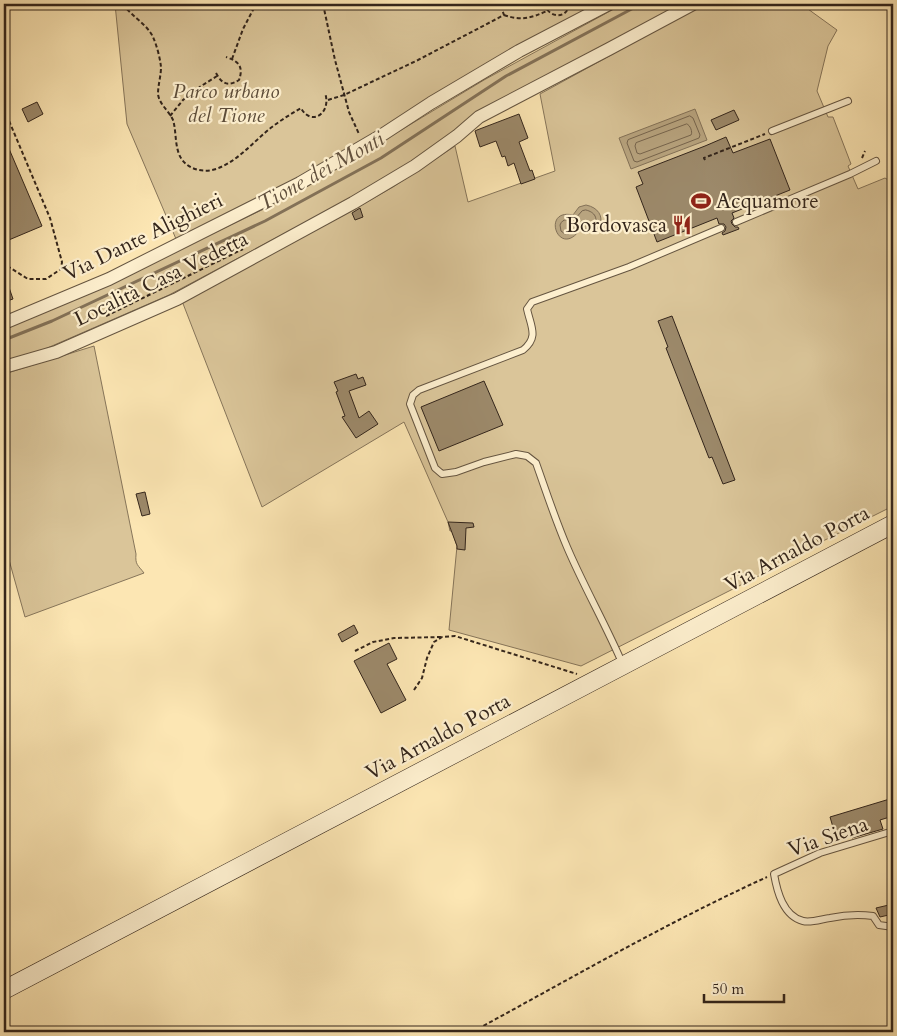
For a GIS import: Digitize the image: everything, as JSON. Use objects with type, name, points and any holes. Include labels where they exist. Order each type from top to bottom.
[{"type":"street","name":"Via Dante Alighieri","points":[[4,323],[109,279],[300,183],[511,56],[609,4]]},
{"type":"street","name":"Località Casa Vedetta","points":[[4,367],[56,352],[177,299],[353,203],[415,166],[457,136],[479,117],[693,4]]},
{"type":"street","name":"Via Arnaldo Porta","points":[[4,990],[893,524]]},
{"type":"lane","points":[[772,132],[848,102]]},
{"type":"lane","points":[[736,222],[850,174],[876,161]]},
{"type":"lane","points":[[624,666],[589,596],[567,546],[536,463],[527,456],[516,454],[484,462],[456,472],[442,474],[435,468],[410,404],[413,395],[419,390],[523,350],[531,344],[533,336],[526,309],[532,302],[629,267],[721,228]]},
{"type":"lane","name":"Via Siena","points":[[774,874],[820,853],[893,832]]},
{"type":"lane","points":[[774,874],[780,897],[786,909],[795,917],[804,921],[867,915],[873,916],[879,925],[893,927]]},
{"type":"path","points":[[123,4],[153,36],[161,67],[158,95],[173,121],[178,150],[182,159],[188,166],[197,171],[219,168],[231,162],[272,127],[301,108],[310,117],[322,113],[326,107],[325,93]]},
{"type":"path","points":[[232,59],[243,29],[256,4]]},
{"type":"path","points":[[323,4],[344,95],[349,112],[364,145]]},
{"type":"path","points":[[500,4],[504,15]]},
{"type":"path","points":[[544,4],[547,10],[559,16],[568,10],[570,4]]},
{"type":"path","points":[[327,100],[344,95],[418,60],[504,15],[525,19],[547,10]]},
{"type":"path","points":[[216,72],[222,82],[229,84],[239,80],[242,73],[241,68],[238,63],[226,57]]},
{"type":"path","points":[[170,116],[183,100],[218,76]]},
{"type":"path","points":[[4,109],[50,218],[62,262],[61,269],[46,279],[28,279],[4,264]]},
{"type":"path","points":[[705,160],[704,158],[772,132]]},
{"type":"path","points":[[103,318],[250,245]]},
{"type":"path","points":[[355,650],[373,642],[394,638],[455,636],[584,676]]},
{"type":"path","points":[[414,690],[422,678],[427,658],[434,642],[442,637]]},
{"type":"path","points":[[472,1032],[641,939],[729,894],[774,874]]},
{"type":"green space","name":"Parco urbano del Tione","points":[[115,4],[601,4],[366,140],[286,184],[176,239],[127,124]]},
{"type":"green space","points":[[623,4],[682,4],[449,136],[407,165],[334,207],[169,295],[45,349],[4,361],[4,327],[85,295],[295,194],[484,80]]},
{"type":"green space","points":[[704,4],[801,4],[837,30],[828,46],[817,91],[828,117],[833,117],[851,164],[848,166],[858,189],[885,178],[893,183],[893,506],[819,543],[816,538],[799,547],[802,554],[581,666],[449,630],[457,546],[404,422],[262,507],[182,301],[344,215],[393,187],[455,146],[468,202],[555,171],[540,94]]},
{"type":"green space","points":[[94,346],[137,565],[144,573],[25,617],[4,542],[4,374]]},
{"type":"water","points":[[695,109],[707,140],[631,169],[619,138]]},
{"type":"water","points":[[586,205],[599,212],[601,218],[598,228],[587,233],[579,231],[571,238],[565,239],[559,236],[555,224],[557,218],[563,215],[573,215],[579,207]]},
{"type":"building","points":[[37,102],[43,114],[28,122],[22,109]]},
{"type":"building","points":[[734,110],[739,120],[716,130],[711,120]]},
{"type":"building","points":[[519,114],[528,138],[519,142],[535,179],[521,184],[514,163],[508,166],[505,156],[502,157],[496,141],[480,147],[475,131]]},
{"type":"building","points":[[4,137],[42,226],[4,242]]},
{"type":"building","name":"Acquamore","points":[[726,137],[733,153],[770,139],[790,190],[732,213],[734,218],[731,221],[732,224],[739,229],[723,235],[722,233],[726,227],[724,224],[719,224],[717,218],[657,242],[636,187],[643,184],[638,172]]},
{"type":"building","points":[[360,208],[363,217],[355,220],[352,213]]},
{"type":"building","points":[[4,276],[13,299],[4,302]]},
{"type":"building","points":[[672,316],[735,480],[723,484],[712,457],[709,458],[666,348],[668,347],[658,321]]},
{"type":"building","points":[[356,374],[358,379],[363,377],[366,385],[349,391],[359,418],[369,411],[378,424],[356,438],[342,417],[345,416],[334,382]]},
{"type":"building","points":[[484,381],[503,425],[439,451],[421,407]]},
{"type":"building","points":[[145,492],[150,514],[142,516],[136,494]]},
{"type":"building","points":[[448,522],[473,523],[474,527],[466,528],[465,550],[457,549]]},
{"type":"building","points":[[354,625],[358,633],[342,642],[338,634]]},
{"type":"building","points":[[389,643],[397,659],[387,664],[406,700],[381,713],[354,661]]},
{"type":"building","points":[[893,798],[893,816],[880,820],[883,829],[852,838],[849,829],[835,834],[830,817]]},
{"type":"building","points":[[893,904],[893,914],[880,917],[876,908]]},
{"type":"waterway","name":"Tione dei Monti","points":[[4,340],[52,321],[265,221],[381,158],[506,76],[641,4]]},
{"type":"place","name":"Acquamore","points":[[701,201]]},
{"type":"place","name":"Bordovasca","points":[[682,225]]}]
